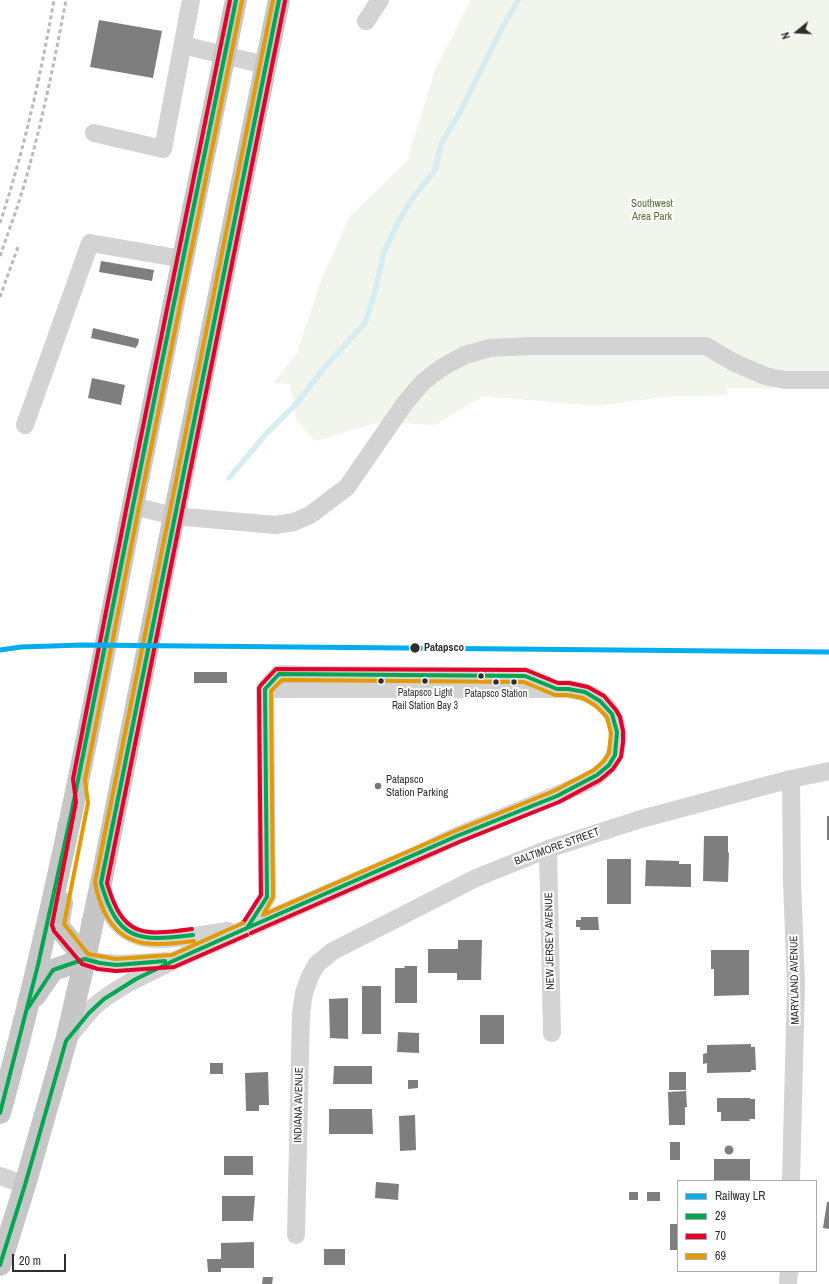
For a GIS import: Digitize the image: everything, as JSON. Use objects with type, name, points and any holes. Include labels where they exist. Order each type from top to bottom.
[{"type":"main road","points":[[0,1113],[28,1008],[79,780],[236,0]]},
{"type":"main road","points":[[0,1265],[25,1185],[66,1041],[85,960],[278,0]]},
{"type":"main road","points":[[79,780],[82,802],[58,924],[60,930],[85,960]]},
{"type":"main road","points":[[28,1008],[53,970],[85,960]]},
{"type":"street","points":[[94,133],[164,149],[191,0]]},
{"type":"street","points":[[366,21],[380,0]]},
{"type":"street","points":[[183,45],[265,65]]},
{"type":"street","points":[[25,425],[90,243],[183,258]]},
{"type":"street","points":[[133,506],[174,516],[275,525],[294,522],[310,514],[346,487],[404,403],[423,382],[441,368],[465,355],[490,348],[529,346],[706,346],[733,362],[765,376],[785,380],[829,380]]},
{"type":"street","points":[[66,1041],[92,1010],[104,999],[136,979],[173,961],[247,929],[457,836],[558,796],[597,776],[609,765],[615,755],[617,732],[612,714],[600,701],[591,695],[580,691],[557,689],[265,689],[267,897],[247,929]]},
{"type":"street","name":"BALTIMORE STREET","points":[[310,976],[317,964],[333,951],[476,878],[548,849],[641,819],[791,779],[829,771]]},
{"type":"street","name":"MARYLAND AVENUE","points":[[791,779],[792,881],[796,985],[791,1180]]},
{"type":"street","name":"NEW JERSEY AVENUE","points":[[548,849],[552,1033]]},
{"type":"street","points":[[101,883],[110,911],[115,920],[131,934],[152,939],[247,929]]},
{"type":"street","points":[[85,960],[116,965],[173,961]]},
{"type":"street","name":"INDIANA AVENUE","points":[[296,1235],[301,1014],[304,993],[310,976]]},
{"type":"street","points":[[0,1176],[25,1185]]},
{"type":"street","points":[[788,1284],[789,1272]]},
{"type":"green space","name":"Southwest Area Park","points":[[471,0],[829,0],[829,389],[726,388],[728,395],[662,397],[597,406],[483,396],[435,425],[379,422],[315,441],[296,420],[290,384],[273,383],[297,354],[319,285],[350,216],[407,161],[435,70]]},
{"type":"building","points":[[99,20],[162,31],[153,78],[90,67]]},
{"type":"building","points":[[101,261],[154,270],[152,281],[99,272]]},
{"type":"building","points":[[93,328],[139,339],[138,345],[136,348],[91,338]]},
{"type":"building","points":[[92,378],[125,385],[121,405],[88,398]]},
{"type":"building","points":[[194,672],[227,672],[227,683],[194,683]]},
{"type":"building","points":[[827,816],[829,816],[829,840],[827,840]]},
{"type":"building","points":[[704,836],[728,836],[728,882],[703,881]]},
{"type":"building","points":[[607,859],[631,859],[631,904],[607,904]]},
{"type":"building","points":[[646,860],[679,861],[679,864],[691,864],[691,887],[645,886]]},
{"type":"building","points":[[581,917],[598,917],[599,930],[580,930],[580,927],[576,927],[576,920],[581,920]]},
{"type":"building","points":[[458,940],[482,940],[481,980],[457,980],[457,973],[428,973],[428,949],[458,949]]},
{"type":"building","points":[[711,950],[749,950],[749,995],[714,996],[714,969],[711,969]]},
{"type":"building","points":[[404,966],[417,966],[417,1003],[395,1003],[395,968],[405,968]]},
{"type":"building","points":[[362,986],[381,986],[381,1034],[362,1034]]},
{"type":"building","points":[[348,998],[348,1039],[330,1038],[329,999]]},
{"type":"building","points":[[480,1015],[504,1015],[504,1044],[480,1044]]},
{"type":"building","points":[[398,1032],[419,1033],[419,1053],[397,1052]]},
{"type":"building","points":[[751,1044],[751,1047],[755,1047],[756,1070],[751,1070],[751,1072],[707,1073],[707,1063],[703,1064],[703,1054],[707,1053],[707,1045]]},
{"type":"building","points":[[210,1063],[223,1063],[223,1074],[210,1074]]},
{"type":"building","points":[[334,1066],[372,1066],[372,1084],[333,1084]]},
{"type":"building","points":[[268,1072],[269,1105],[259,1105],[259,1111],[246,1111],[245,1073]]},
{"type":"building","points":[[669,1072],[686,1072],[686,1090],[669,1090]]},
{"type":"building","points":[[408,1080],[418,1080],[418,1088],[408,1089]]},
{"type":"building","points":[[686,1091],[687,1107],[685,1107],[685,1125],[669,1125],[668,1092]]},
{"type":"building","points":[[717,1098],[755,1099],[755,1119],[749,1119],[750,1121],[721,1121],[721,1112],[717,1112]]},
{"type":"building","points":[[329,1109],[372,1109],[373,1134],[329,1134]]},
{"type":"building","points":[[415,1115],[416,1150],[400,1151],[399,1116]]},
{"type":"building","points":[[670,1142],[680,1142],[680,1160],[670,1160]]},
{"type":"building","points":[[729,1145],[734,1150],[729,1155],[724,1150]]},
{"type":"building","points":[[224,1156],[253,1156],[253,1175],[224,1175]]},
{"type":"building","points":[[714,1159],[750,1159],[750,1180],[714,1180]]},
{"type":"building","points":[[376,1182],[399,1184],[398,1200],[375,1198]]},
{"type":"building","points":[[629,1192],[638,1192],[638,1200],[629,1200]]},
{"type":"building","points":[[647,1192],[660,1192],[660,1201],[647,1201]]},
{"type":"building","points":[[222,1196],[255,1196],[253,1221],[222,1221]]},
{"type":"building","points":[[827,1202],[829,1202],[829,1229],[823,1228]]},
{"type":"building","points":[[670,1224],[677,1224],[677,1250],[670,1250]]},
{"type":"building","points":[[254,1242],[254,1268],[221,1268],[221,1272],[208,1272],[207,1259],[221,1259],[221,1243]]},
{"type":"building","points":[[324,1249],[345,1249],[345,1265],[324,1265]]},
{"type":"building","points":[[263,1277],[273,1277],[272,1284],[262,1284]]},
{"type":"waterway","points":[[229,478],[266,434],[297,403],[324,368],[365,323],[375,292],[384,252],[397,224],[412,199],[435,170],[442,142],[459,114],[501,30],[518,0]]},
{"type":"railway","points":[[0,223],[17,168],[31,112],[54,0]]},
{"type":"railway","points":[[0,256],[18,205],[33,154],[51,78],[66,0]]},
{"type":"railway","points":[[0,297],[19,244]]},
{"type":"rail line","name":"LR","points":[[0,650],[21,647],[82,645],[829,652]]},
{"type":"transit line","name":"70","points":[[230,0],[73,779],[76,802],[52,925],[54,931],[82,964],[98,969],[116,971],[174,967],[247,935]]},
{"type":"transit line","name":"29","points":[[0,1113],[38,965],[71,815],[236,0]]},
{"type":"transit line","name":"69","points":[[194,941],[170,944],[147,944],[126,937],[117,930],[106,916],[100,902],[95,882],[273,0]]},
{"type":"transit line","name":"29","points":[[193,935],[157,938],[144,937],[132,933],[123,927],[115,917],[101,883],[279,0]]},
{"type":"transit line","name":"69","points":[[242,1],[85,780],[88,803],[64,924],[88,954],[116,959],[172,955],[243,923]]},
{"type":"transit line","name":"70","points":[[192,929],[159,932],[147,932],[136,929],[127,923],[120,914],[113,901],[107,883],[285,1]]},
{"type":"transit line","name":"70","points":[[243,923],[261,895],[259,688],[276,669],[526,670],[558,683],[569,683],[588,687],[604,696],[616,710],[620,717],[623,731],[621,757],[613,769],[600,780],[559,802],[459,842],[251,933]]},
{"type":"transit line","name":"29","points":[[279,674],[525,676],[557,689],[585,692],[600,701],[612,714],[617,732],[615,755],[609,765],[597,775],[557,796],[457,836],[247,928],[267,897],[265,689],[279,674]]},
{"type":"transit line","name":"69","points":[[282,680],[524,682],[555,695],[567,695],[583,698],[596,706],[607,717],[611,733],[609,753],[604,761],[594,770],[554,791],[455,831],[263,915],[273,897],[271,691],[282,680]]},
{"type":"transit line","name":"29","points":[[0,1265],[25,1185],[66,1041],[89,1013],[104,999],[136,979],[247,928]]},
{"type":"transit line","name":"29","points":[[28,1008],[53,970],[85,959],[116,965],[165,961]]},
{"type":"place","name":"Patapsco","points":[[415,648]]},
{"type":"place","name":"Patapsco Light Rail Station Bay 3","points":[[425,681]]},
{"type":"place","name":"Patapsco Station","points":[[496,682]]},
{"type":"place","name":"Patapsco Station Parking","points":[[378,786]]}]
